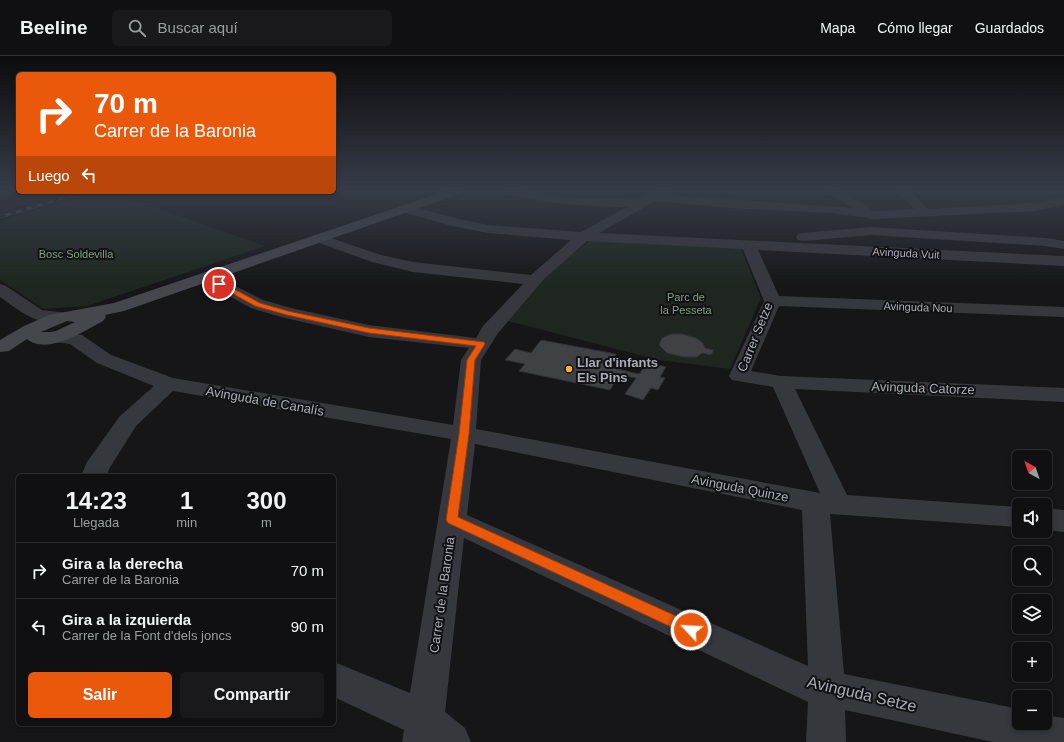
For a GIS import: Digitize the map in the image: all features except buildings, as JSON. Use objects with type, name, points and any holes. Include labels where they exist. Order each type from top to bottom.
[{"type":"main road","points":[[1,348],[58,327],[364,223]]},
{"type":"street","name":"Avinguda Vuit","points":[[457,223],[488,229],[584,236],[1064,262]]},
{"type":"street","name":"Carrer de la Baronia","points":[[432,735],[452,520],[464,434],[471,360],[490,330],[534,280],[584,236],[607,223]]},
{"type":"street","points":[[865,223],[871,231]]},
{"type":"street","points":[[749,246],[770,240],[871,231],[1046,242],[1064,245]]},
{"type":"street","points":[[319,238],[378,259],[413,267],[534,280]]},
{"type":"street","name":"Carrer Setze","points":[[749,246],[772,301],[739,376],[781,382]]},
{"type":"street","points":[[206,277],[257,304],[287,313],[369,331],[481,344]]},
{"type":"street","name":"Avinguda de Canalís","points":[[0,290],[58,327],[104,359],[168,384],[464,434]]},
{"type":"street","name":"Avinguda Nou","points":[[772,301],[1064,312]]},
{"type":"street","points":[[781,382],[826,503],[826,742]]},
{"type":"street","name":"Avinguda Catorze","points":[[781,382],[1064,395]]},
{"type":"street","points":[[94,474],[96,468],[128,421],[168,384]]},
{"type":"street","name":"Avinguda Quinze","points":[[464,434],[826,503],[1012,516]]},
{"type":"street","points":[[1052,519],[1064,520]]},
{"type":"street","name":"Avinguda Setze","points":[[452,520],[808,684],[1064,738]]},
{"type":"street","points":[[336,680],[380,698],[432,735]]},
{"type":"green space","name":"Bosc Soldevilla","points":[[0,223],[199,223],[265,246],[87,306],[44,309],[0,280]]},
{"type":"green space","name":"Parc de la Pesseta","points":[[592,239],[732,246],[741,249],[761,298],[730,369],[659,360],[504,320],[552,269]]},
{"type":"place","name":"Llar d'infants Els Pins","points":[[569,369]]},
{"type":"route","points":[[219,284],[257,304],[287,313],[369,331],[481,344],[471,360],[464,434],[460,452],[452,520],[691,630]]}]
